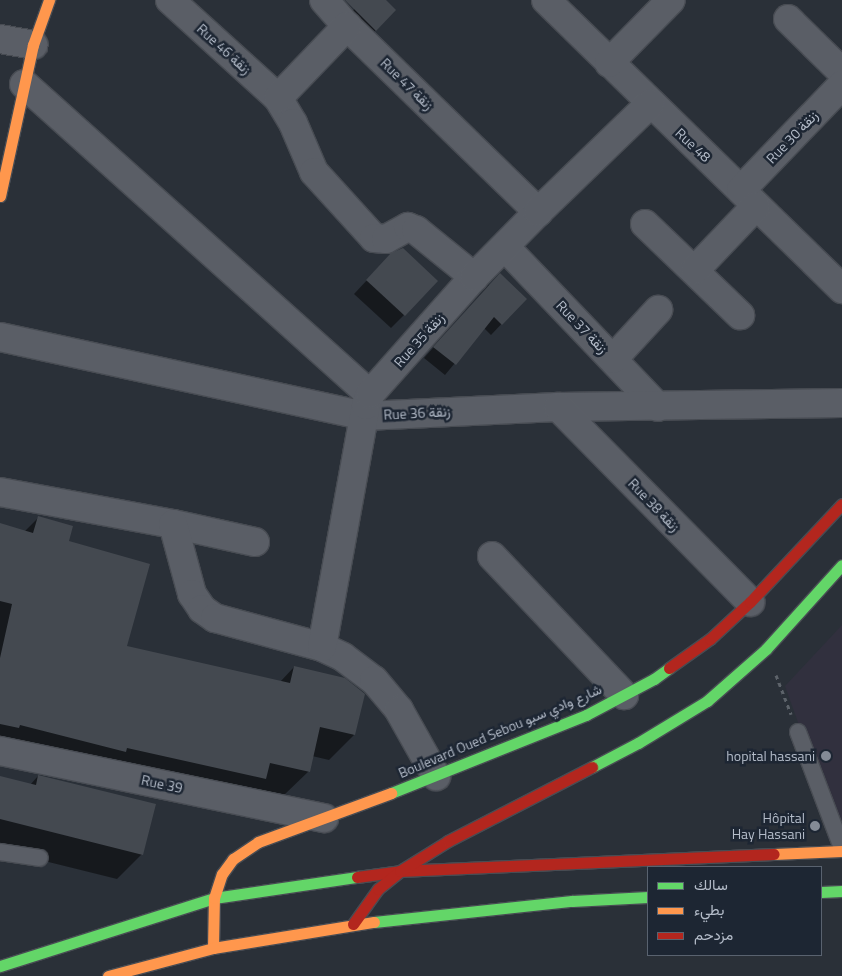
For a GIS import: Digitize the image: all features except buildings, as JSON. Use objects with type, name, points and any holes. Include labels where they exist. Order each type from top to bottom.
[{"type":"street","points":[[0,196],[33,44],[49,0]]},
{"type":"street","name":"Rue 46 زنقة","points":[[170,0],[278,98],[293,123],[314,172],[374,238],[386,239],[408,226],[416,230],[474,277]]},
{"type":"street","name":"Rue 47 زنقة","points":[[324,0],[348,26],[538,212]]},
{"type":"street","name":"Rue 48","points":[[546,0],[650,104],[840,282]]},
{"type":"street","points":[[609,63],[671,0]]},
{"type":"street","points":[[788,19],[842,72]]},
{"type":"street","points":[[278,98],[348,26]]},
{"type":"street","points":[[0,38],[33,44]]},
{"type":"street","points":[[24,84],[368,405],[322,647]]},
{"type":"street","name":"Rue 30 زنقة","points":[[695,270],[749,198],[842,85]]},
{"type":"street","name":"Rue 35 زنقة","points":[[368,405],[474,277],[650,104]]},
{"type":"street","points":[[645,224],[740,315]]},
{"type":"street","name":"Rue 37 زنقة","points":[[505,247],[658,407]]},
{"type":"street","points":[[613,359],[658,310]]},
{"type":"street","name":"Rue 36 زنقة","points":[[0,336],[368,405],[658,407],[842,403]]},
{"type":"street","name":"Rue 38 زنقة","points":[[558,407],[750,602]]},
{"type":"street","points":[[0,492],[173,524],[255,542]]},
{"type":"street","name":"Boulevard Oued Sebou شارع وادي سبو","points":[[213,948],[214,898],[222,874],[234,859],[258,842],[436,776],[586,714],[654,679],[710,639],[750,602],[842,504]]},
{"type":"street","points":[[173,524],[192,594],[202,609],[215,618],[322,647],[343,657],[374,680],[399,710],[436,776]]},
{"type":"street","points":[[492,556],[624,695]]},
{"type":"street","points":[[353,924],[378,889],[400,871],[448,841],[638,743],[707,700],[766,649],[842,565]]},
{"type":"street","name":"Rue 39","points":[[0,751],[324,818]]},
{"type":"street","points":[[0,966],[214,898],[400,871],[842,850]]},
{"type":"street","points":[[822,892],[842,891]]},
{"type":"street","points":[[108,976],[213,948],[353,924],[572,901],[647,898]]},
{"type":"lane","points":[[798,732],[842,850]]},
{"type":"lane","points":[[0,852],[40,858]]},
{"type":"path","points":[[774,671],[798,732]]},
{"type":"shaded area","name":"hopital hassani","points":[[842,625],[842,826],[835,826],[785,686]]},
{"type":"traffic: fast","points":[[592,767],[638,743],[707,701],[766,649],[842,565]]},
{"type":"traffic: fast","points":[[391,793],[586,715],[654,679],[669,668]]},
{"type":"traffic: fast","points":[[0,966],[214,898],[357,877]]},
{"type":"traffic: fast","points":[[822,892],[842,891]]},
{"type":"traffic: fast","points":[[374,922],[572,901],[647,897]]},
{"type":"traffic: slow","points":[[0,196],[33,45],[49,0]]},
{"type":"traffic: slow","points":[[213,948],[214,898],[222,874],[233,859],[258,842],[391,793]]},
{"type":"traffic: slow","points":[[774,854],[842,851]]},
{"type":"traffic: slow","points":[[108,976],[213,948],[374,922]]},
{"type":"traffic: jam","points":[[669,668],[710,639],[750,602],[842,504]]},
{"type":"traffic: jam","points":[[353,924],[378,889],[400,871],[448,841],[592,767]]},
{"type":"traffic: jam","points":[[357,877],[400,871],[774,854]]},
{"type":"place","name":"hopital hassani","points":[[826,756]]},
{"type":"place","name":"Hôpital Hay Hassani","points":[[815,826]]}]
